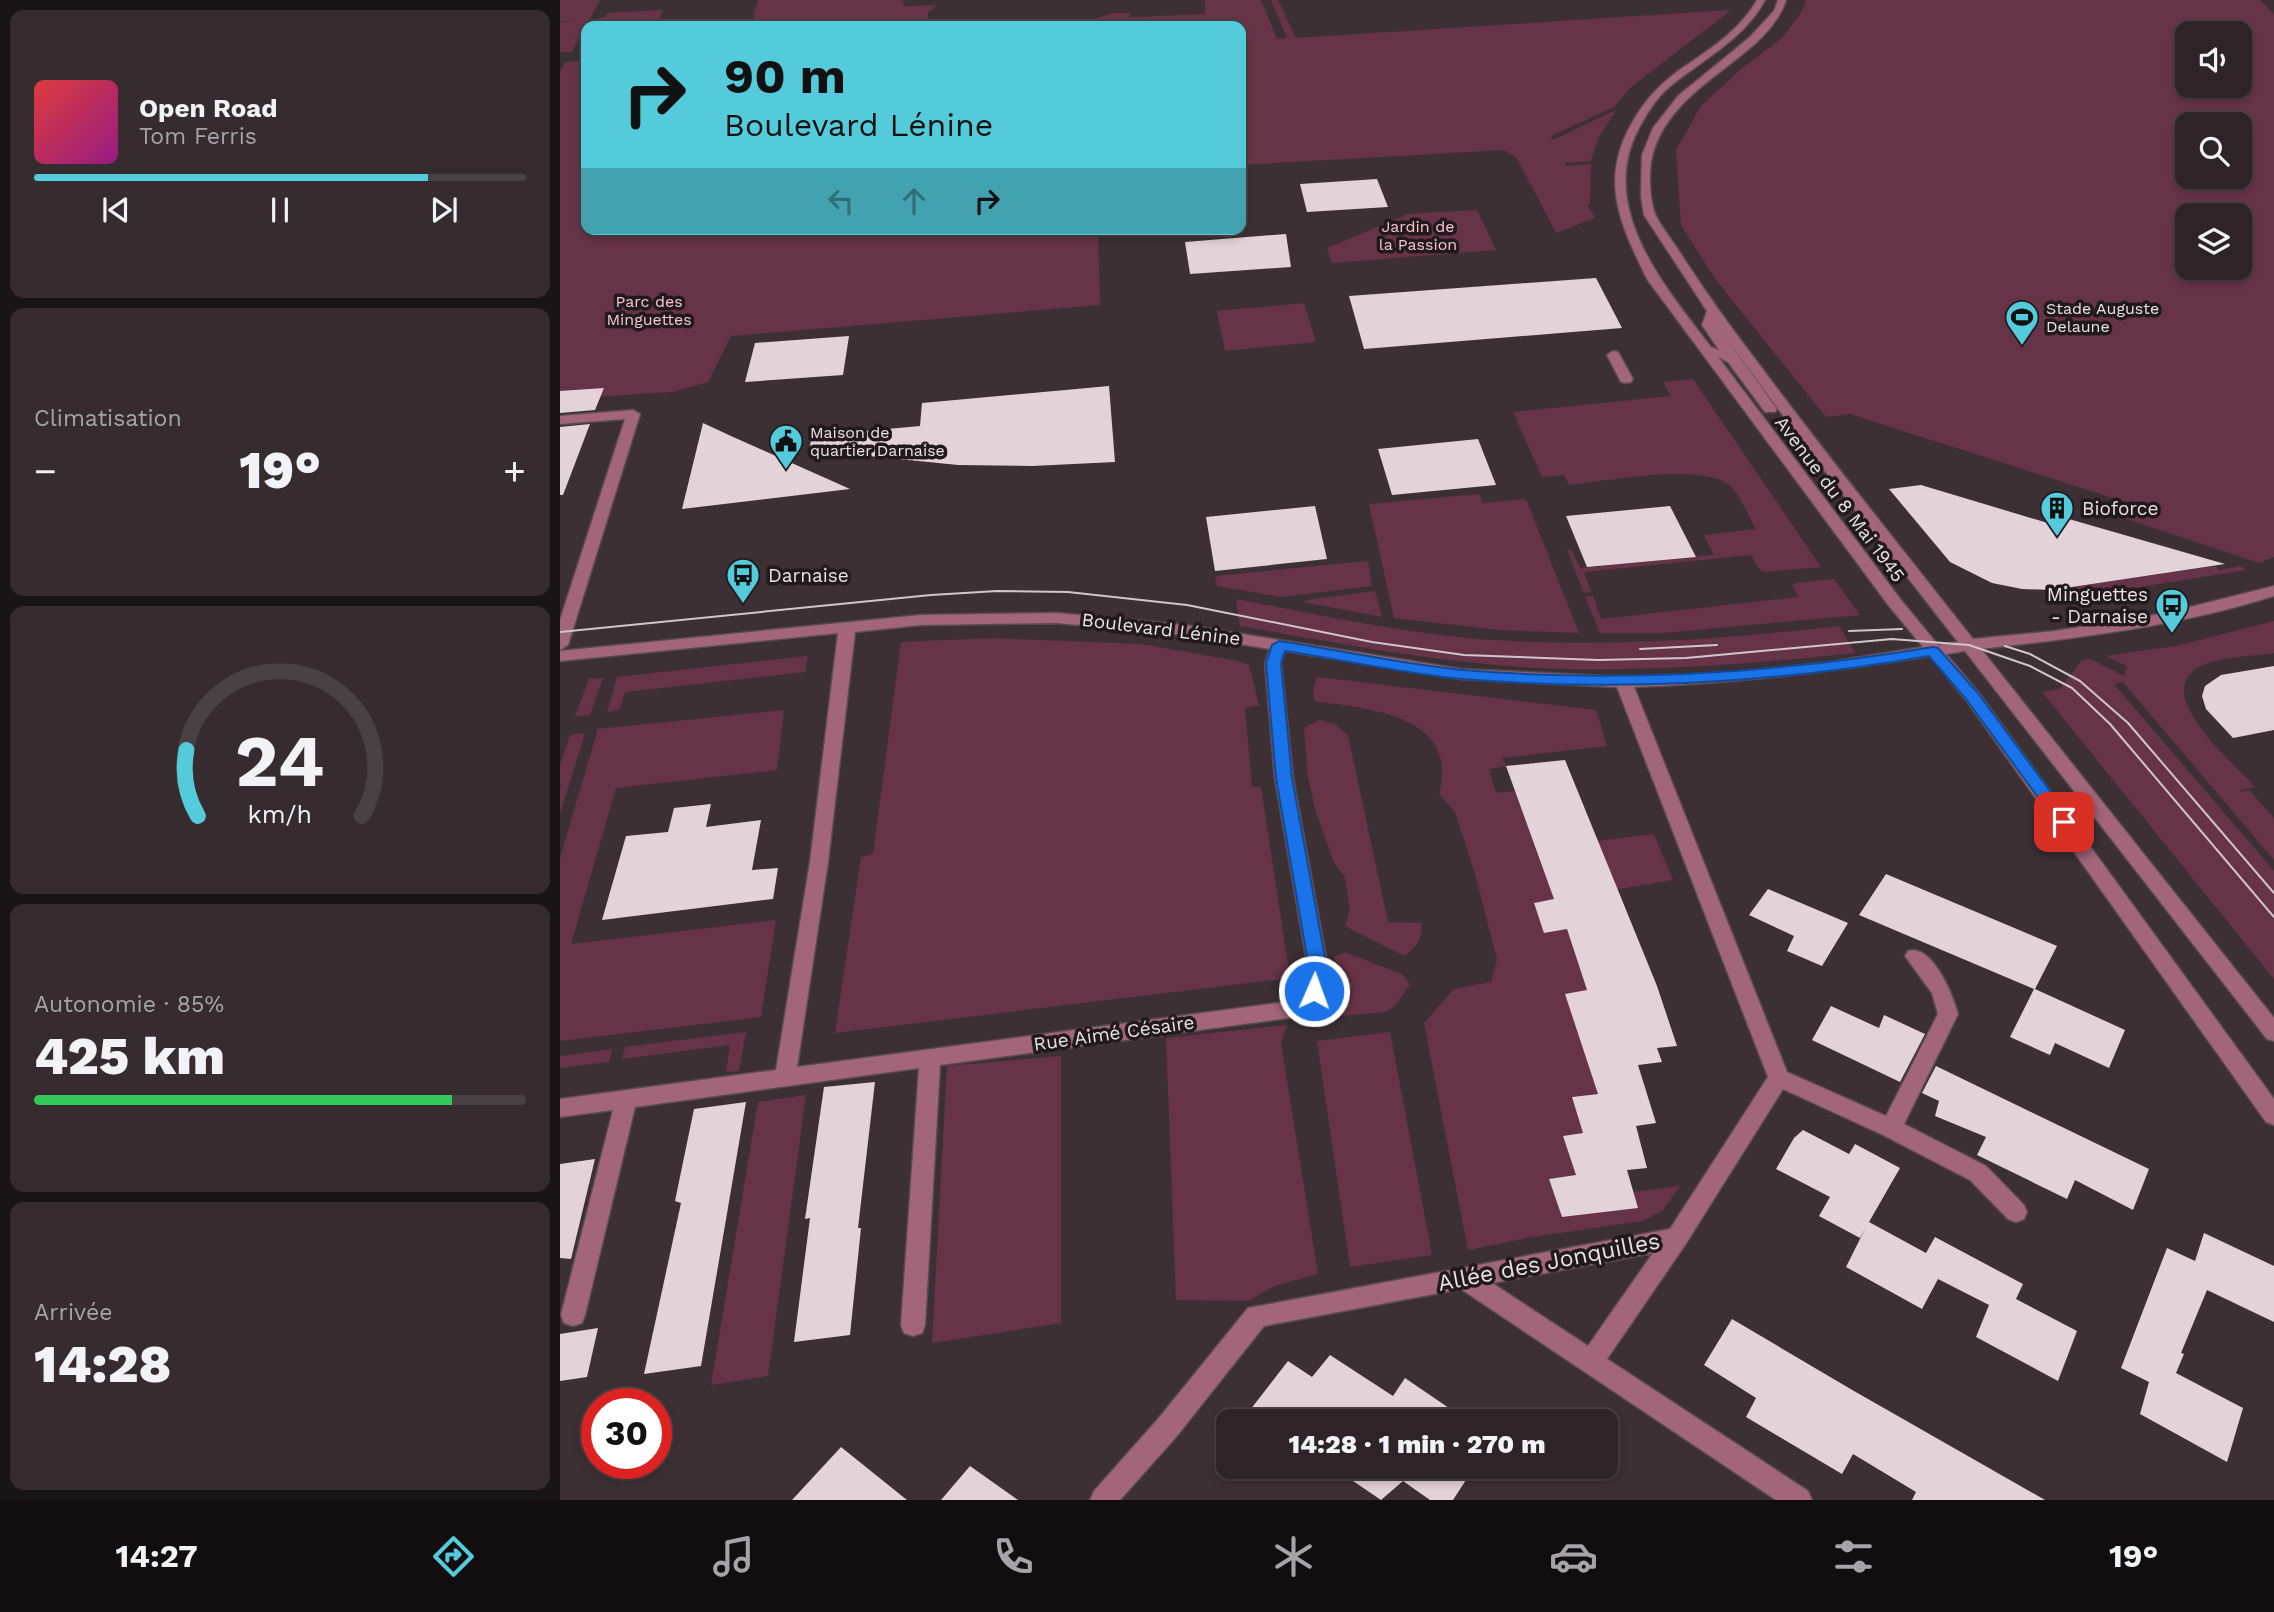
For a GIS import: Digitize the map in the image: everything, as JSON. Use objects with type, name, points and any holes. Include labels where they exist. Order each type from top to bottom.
[{"type":"street","name":"Avenue du 8 Mai 1945","points":[[1761,0],[1756,10],[1731,37],[1656,94],[1630,132],[1622,152],[1618,192],[1631,235],[1653,279],[1933,651],[1972,696],[2274,1116]]},
{"type":"street","name":"Avenue du 8 Mai 1945","points":[[1782,0],[1778,12],[1752,40],[1681,97],[1658,128],[1647,155],[1646,196],[1650,215],[1713,311],[1793,419],[2274,1033]]},
{"type":"street","name":"Avenue du 8 Mai 1945","points":[[1713,311],[1708,325],[1731,357],[1770,408],[1793,419]]},
{"type":"street","points":[[1706,350],[1731,357]]},
{"type":"street","points":[[1613,355],[1626,379]]},
{"type":"street","points":[[1719,368],[1731,357]]},
{"type":"street","points":[[560,420],[633,414],[560,645]]},
{"type":"street","name":"Boulevard Lénine","points":[[560,656],[921,620],[1057,618],[1174,628],[1461,674],[1624,682],[1774,673],[1875,662],[1969,645],[2055,636],[2166,618],[2274,591]]},
{"type":"street","points":[[785,1079],[819,862],[847,629]]},
{"type":"street","name":"Rue Aimé Césaire","points":[[560,1108],[1289,1010],[1304,1003],[1314,991],[1319,974],[1284,778],[1273,663],[1279,645]]},
{"type":"street","points":[[1624,682],[1629,701],[1779,1078],[1891,1128],[1978,1173],[2016,1212]]},
{"type":"street","points":[[1891,1128],[1948,1014],[1941,990],[1915,956]]},
{"type":"street","points":[[913,1325],[930,1058]]},
{"type":"street","name":"Allée des Jonquilles","points":[[1103,1500],[1167,1428],[1257,1317],[1677,1238],[1779,1078]]},
{"type":"street","points":[[573,1315],[626,1100]]},
{"type":"street","points":[[1591,1362],[1677,1238]]},
{"type":"street","points":[[1464,1278],[1799,1500]]},
{"type":"green space","points":[[560,0],[600,0],[589,21],[581,21],[581,35],[572,52],[560,52],[560,23],[576,21],[560,22]]},
{"type":"green space","points":[[758,0],[908,0],[901,1],[905,6],[937,5],[928,13],[928,18],[932,20],[930,21],[752,21]]},
{"type":"green space","points":[[1205,0],[1261,0],[1277,39],[1287,38],[1271,0],[1278,0],[1296,38],[1731,10],[1630,88],[1614,107],[1551,136],[1553,140],[1616,110],[1598,139],[1591,161],[1564,163],[1566,166],[1591,164],[1590,204],[1587,204],[1595,218],[1556,233],[1517,158],[1504,150],[1246,165],[1246,21],[1087,21],[1113,13],[1130,13],[1130,17],[1205,14]]},
{"type":"green space","name":"Stade Auguste Delaune","points":[[1806,0],[2260,0],[2274,14],[2274,557],[2259,563],[2109,513],[2119,500],[1850,414],[1826,417],[1716,280],[1681,225],[1676,150],[1701,106],[1740,70],[1783,37],[1802,11]]},
{"type":"green space","points":[[663,10],[659,21],[598,21],[608,13]]},
{"type":"green space","name":"Parc des Minguettes","points":[[581,60],[581,235],[1098,235],[1100,305],[731,336],[708,382],[672,392],[560,399],[560,72],[565,63]]},
{"type":"green space","name":"Jardin de la Passion","points":[[1477,210],[1496,250],[1332,263],[1327,248],[1408,214]]},
{"type":"green space","points":[[1304,303],[1316,342],[1225,351],[1217,311]]},
{"type":"green space","points":[[1693,379],[1821,567],[1764,572],[1751,555],[1584,572],[1591,592],[1584,593],[1567,550],[1572,550],[1580,568],[1714,555],[1704,535],[1756,529],[1734,490],[1717,479],[1677,474],[1569,485],[1564,475],[1542,477],[1513,412],[1671,396],[1663,382]]},
{"type":"green space","points":[[1480,494],[1482,503],[1526,499],[1579,633],[1499,630],[1394,618],[1369,504]]},
{"type":"green space","points":[[1368,561],[1372,586],[1280,597],[1217,586],[1215,576]]},
{"type":"green space","points":[[2215,566],[2219,570],[2240,566],[2246,570],[2115,591],[2078,605],[2059,589]]},
{"type":"green space","points":[[1834,579],[1860,615],[1664,633],[1600,633],[1585,597],[1593,596],[1601,619],[1799,597],[1792,586],[1795,583]]},
{"type":"green space","points":[[1375,591],[1382,617],[1303,602],[1307,600]]},
{"type":"green space","points":[[1236,599],[1416,632],[1523,642],[1658,641],[1839,626],[1855,653],[1640,669],[1568,669],[1485,664],[1403,654],[1240,626]]},
{"type":"green space","points":[[2274,621],[2274,653],[2207,663],[2187,679],[2184,694],[2190,711],[2201,728],[2255,787],[2239,790],[2249,790],[2274,818],[2274,860],[2123,682],[2114,684],[2274,871],[2274,979],[2042,692],[2060,689],[2082,660],[2090,659],[2124,676],[2127,666],[2105,656],[2176,646]]},
{"type":"green space","points":[[993,638],[1141,644],[1249,665],[1259,705],[1245,708],[1252,787],[1261,787],[1290,978],[835,1033],[861,857],[873,854],[901,642]]},
{"type":"green space","points":[[808,656],[805,672],[625,692],[619,710],[607,712],[617,677]]},
{"type":"green space","points":[[1317,677],[1596,710],[1607,746],[1502,758],[1507,766],[1489,769],[1496,793],[1515,791],[1542,867],[1603,859],[1596,841],[1654,834],[1673,880],[1534,903],[1545,933],[1567,929],[1587,990],[1598,1093],[1572,1097],[1583,1133],[1563,1136],[1576,1175],[1549,1179],[1562,1217],[1637,1208],[1633,1192],[1680,1186],[1663,1210],[1643,1221],[1532,1237],[1468,1250],[1424,1023],[1454,989],[1491,982],[1497,959],[1475,874],[1455,812],[1439,794],[1442,768],[1436,747],[1424,732],[1406,721],[1384,713],[1315,701],[1313,689]]},
{"type":"green space","points":[[603,678],[590,715],[575,716],[589,679]]},
{"type":"green space","points":[[784,710],[777,770],[616,788],[571,944],[776,920],[761,1017],[560,1041],[560,858],[598,729]]},
{"type":"green space","points":[[1319,720],[1333,723],[1348,735],[1388,922],[1422,923],[1418,942],[1404,956],[1345,926],[1350,910],[1346,883],[1344,875],[1334,863],[1315,809],[1308,777],[1304,728]]},
{"type":"green space","points":[[585,733],[560,814],[560,765],[570,735]]},
{"type":"green space","points":[[1344,952],[1402,974],[1410,984],[1395,1006],[1386,1012],[1319,1018],[1341,997],[1339,967],[1334,957]]},
{"type":"green space","points":[[1287,1025],[1281,1043],[1318,1274],[1274,1286],[1249,1301],[1176,1300],[1166,1038]]},
{"type":"green space","points":[[746,1032],[739,1071],[726,1072],[730,1045],[622,1059],[625,1047]]},
{"type":"green space","points":[[1390,1032],[1432,1255],[1350,1267],[1317,1041]]},
{"type":"green space","points":[[612,1049],[609,1062],[560,1068],[560,1056]]},
{"type":"green space","points":[[1061,1056],[1061,1323],[932,1343],[947,1066]]},
{"type":"green space","points":[[806,1095],[768,1376],[711,1385],[758,1102]]},
{"type":"building","points":[[1377,179],[1388,207],[1307,212],[1300,184]]},
{"type":"building","points":[[1286,234],[1291,267],[1190,274],[1185,242]]},
{"type":"building","points":[[1596,278],[1622,328],[1364,349],[1349,296]]},
{"type":"building","points":[[849,336],[843,375],[745,382],[755,343]]},
{"type":"building","points":[[1109,386],[1115,462],[1032,466],[958,465],[810,450],[811,436],[920,426],[922,403]]},
{"type":"building","points":[[604,388],[595,410],[560,413],[560,391]]},
{"type":"building","points":[[703,423],[731,436],[850,489],[682,509]]},
{"type":"building","points":[[590,424],[563,495],[560,495],[560,427]]},
{"type":"building","points":[[1478,439],[1496,485],[1392,495],[1378,449]]},
{"type":"building","name":"Bioforce","points":[[1921,485],[2051,524],[2055,515],[2225,564],[2052,590],[2022,589],[1992,583],[1950,562],[1889,489]]},
{"type":"building","points":[[1315,506],[1327,559],[1215,571],[1206,517]]},
{"type":"building","points":[[1670,506],[1696,557],[1587,567],[1566,516]]},
{"type":"building","points":[[2274,666],[2274,730],[2233,738],[2206,709],[2202,696],[2205,686],[2221,675]]},
{"type":"building","points":[[1565,760],[1657,986],[1677,1046],[1657,1048],[1662,1062],[1638,1065],[1656,1123],[1636,1126],[1647,1168],[1627,1170],[1638,1208],[1562,1217],[1549,1179],[1576,1175],[1563,1136],[1583,1133],[1572,1097],[1598,1094],[1565,994],[1587,990],[1567,929],[1544,933],[1534,903],[1554,899],[1506,766]]},
{"type":"building","points":[[711,804],[706,827],[761,820],[752,870],[778,868],[773,899],[602,920],[626,836],[668,832],[674,808]]},
{"type":"building","points":[[1886,874],[2057,946],[2035,989],[2125,1030],[2109,1068],[2055,1043],[2050,1055],[2010,1037],[2034,989],[1859,915]]},
{"type":"building","points":[[1768,889],[1848,923],[1822,966],[1787,951],[1794,936],[1749,915]]},
{"type":"building","points":[[1831,1006],[1879,1028],[1884,1015],[1925,1034],[1900,1082],[1812,1040]]},
{"type":"building","points":[[1936,1066],[2149,1169],[2133,1210],[2075,1180],[2067,1199],[1977,1155],[1986,1137],[1935,1116],[1939,1101],[1922,1093]]},
{"type":"building","points":[[875,1082],[858,1228],[861,1228],[850,1335],[794,1342],[810,1218],[805,1219],[824,1087]]},
{"type":"building","points":[[746,1102],[701,1366],[644,1374],[681,1203],[675,1201],[694,1109]]},
{"type":"building","points":[[1803,1130],[1849,1154],[1855,1144],[1900,1168],[1869,1222],[1926,1253],[1935,1237],[2023,1284],[2016,1299],[2077,1331],[2058,1381],[1976,1337],[1989,1305],[1938,1279],[1922,1309],[1846,1267],[1866,1227],[1860,1238],[1819,1216],[1830,1197],[1776,1169],[1794,1138]]},
{"type":"building","points":[[595,1159],[571,1259],[560,1258],[560,1164]]},
{"type":"building","points":[[2204,1233],[2274,1266],[2274,1322],[2207,1290],[2181,1353],[2184,1354],[2176,1373],[2243,1408],[2227,1462],[2140,1414],[2149,1382],[2121,1368],[2167,1248],[2195,1261]]},
{"type":"building","points":[[1732,1319],[2045,1500],[1912,1500],[1916,1492],[1853,1454],[1842,1474],[1746,1417],[1756,1398],[1704,1365]]},
{"type":"building","points":[[598,1328],[587,1377],[560,1381],[560,1334]]},
{"type":"building","points":[[1330,1355],[1393,1396],[1405,1378],[1450,1409],[1251,1409],[1288,1361],[1312,1377]]},
{"type":"building","points":[[841,1447],[907,1500],[792,1500]]},
{"type":"building","points":[[970,1466],[1018,1500],[941,1500]]},
{"type":"building","points":[[1350,1479],[1467,1479],[1453,1500],[1430,1500],[1403,1481],[1381,1500]]},
{"type":"tram line","points":[[560,632],[931,595],[997,591],[1068,592],[1187,605],[1372,642],[1464,655],[1598,660],[1686,658],[1892,639],[1969,645],[2030,666],[2072,688],[2110,724],[2274,917]]},
{"type":"tram line","points":[[1849,631],[1902,629]]},
{"type":"tram line","points":[[1640,649],[1717,645]]},
{"type":"tram line","points":[[2005,646],[2030,654],[2080,681],[2128,723],[2274,893]]},
{"type":"place","name":"Stade Auguste Delaune","points":[[2022,347]]},
{"type":"place","name":"Maison de quartier Darnaise","points":[[786,471]]},
{"type":"place","name":"Bioforce","points":[[2057,538]]},
{"type":"place","name":"Darnaise","points":[[743,605]]},
{"type":"place","name":"Minguettes - Darnaise","points":[[2172,635]]},
{"type":"route","points":[[1314,991],[1319,974],[1284,778],[1273,663],[1279,645],[1461,674],[1624,682],[1728,678],[1857,664],[1933,651],[1972,696],[2064,822]]}]
